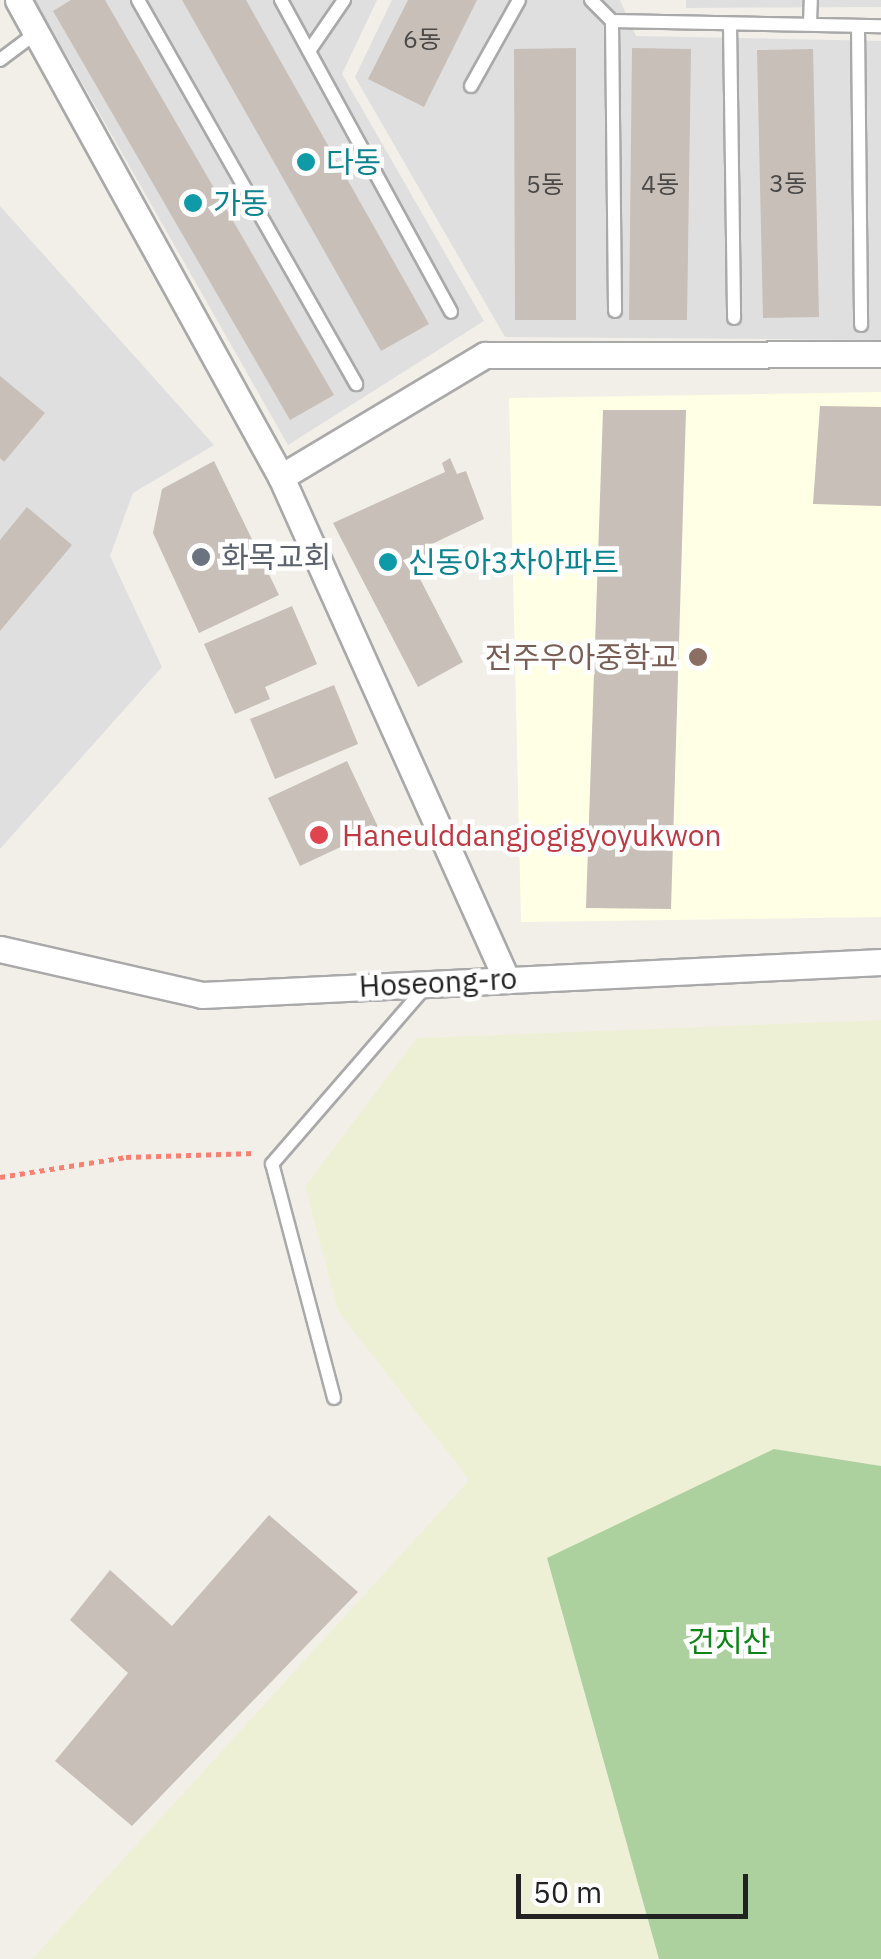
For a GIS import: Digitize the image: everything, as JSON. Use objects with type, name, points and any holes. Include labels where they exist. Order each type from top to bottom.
[{"type":"street","points":[[18,0],[281,477],[506,978]]},
{"type":"street","points":[[281,477],[484,355],[881,354]]},
{"type":"street","name":"Hoseong-ro","points":[[0,949],[202,995],[881,962]]},
{"type":"lane","points":[[138,0],[356,384]]},
{"type":"lane","points":[[281,0],[451,312]]},
{"type":"lane","points":[[310,51],[344,0]]},
{"type":"lane","points":[[471,86],[519,0]]},
{"type":"lane","points":[[591,0],[612,21],[881,26]]},
{"type":"lane","points":[[810,23],[812,0]]},
{"type":"lane","points":[[612,21],[615,311]]},
{"type":"lane","points":[[730,24],[734,318]]},
{"type":"lane","points":[[858,27],[861,325]]},
{"type":"lane","points":[[0,60],[36,33]]},
{"type":"lane","points":[[334,1398],[272,1164],[430,982]]},
{"type":"path","points":[[0,1176],[110,1159],[248,1154],[288,1144]]},
{"type":"shaded area","points":[[35,0],[377,0],[342,74],[484,321],[288,445]]},
{"type":"shaded area","points":[[392,0],[620,0],[636,36],[881,41],[881,340],[505,337],[355,77]]},
{"type":"shaded area","points":[[686,0],[881,0],[881,7],[686,8]]},
{"type":"shaded area","points":[[0,206],[214,445],[133,493],[110,556],[162,667],[0,849]]},
{"type":"shaded area","name":"전주우아중학교","points":[[881,392],[881,917],[521,922],[509,398]]},
{"type":"shaded area","points":[[881,1020],[881,1466],[774,1449],[547,1559],[659,1959],[32,1959],[469,1480],[338,1311],[305,1186],[417,1038]]},
{"type":"green space","name":"건지산","points":[[774,1449],[881,1466],[881,1959],[659,1959],[547,1558]]},
{"type":"building","name":"가동","points":[[71,0],[105,0],[334,395],[290,420],[53,11]]},
{"type":"building","name":"다동","points":[[182,0],[246,0],[429,324],[381,351]]},
{"type":"building","points":[[408,0],[477,0],[424,107],[368,79]]},
{"type":"building","points":[[576,48],[576,320],[515,320],[514,49]]},
{"type":"building","points":[[632,48],[691,49],[687,320],[629,320]]},
{"type":"building","points":[[813,49],[819,317],[763,318],[757,50]]},
{"type":"building","points":[[0,376],[45,413],[4,462],[0,458]]},
{"type":"building","points":[[820,406],[881,407],[881,506],[813,504]]},
{"type":"building","points":[[603,410],[686,410],[671,909],[586,908]]},
{"type":"building","name":"신동아3차아파트","points":[[450,458],[457,474],[466,471],[484,519],[428,546],[419,577],[463,662],[418,687],[333,523],[445,472],[442,463]]},
{"type":"building","points":[[214,461],[279,595],[199,633],[153,533],[162,489]]},
{"type":"building","points":[[27,507],[72,545],[0,631],[0,540]]},
{"type":"building","points":[[292,606],[317,664],[265,687],[270,699],[235,714],[204,644]]},
{"type":"building","points":[[334,685],[358,744],[275,779],[250,719]]},
{"type":"building","points":[[347,761],[379,829],[300,866],[268,798]]},
{"type":"building","points":[[269,1515],[358,1592],[132,1826],[55,1761],[128,1673],[70,1620],[110,1570],[172,1626]]},
{"type":"place","name":"다동","points":[[306,162]]},
{"type":"place","name":"가동","points":[[193,203]]},
{"type":"place","name":"화목교회","points":[[201,557]]},
{"type":"place","name":"신동아3차아파트","points":[[388,562]]},
{"type":"place","name":"전주우아중학교","points":[[698,657]]},
{"type":"place","name":"Haneulddangjogigyoyukwon","points":[[319,835]]}]
